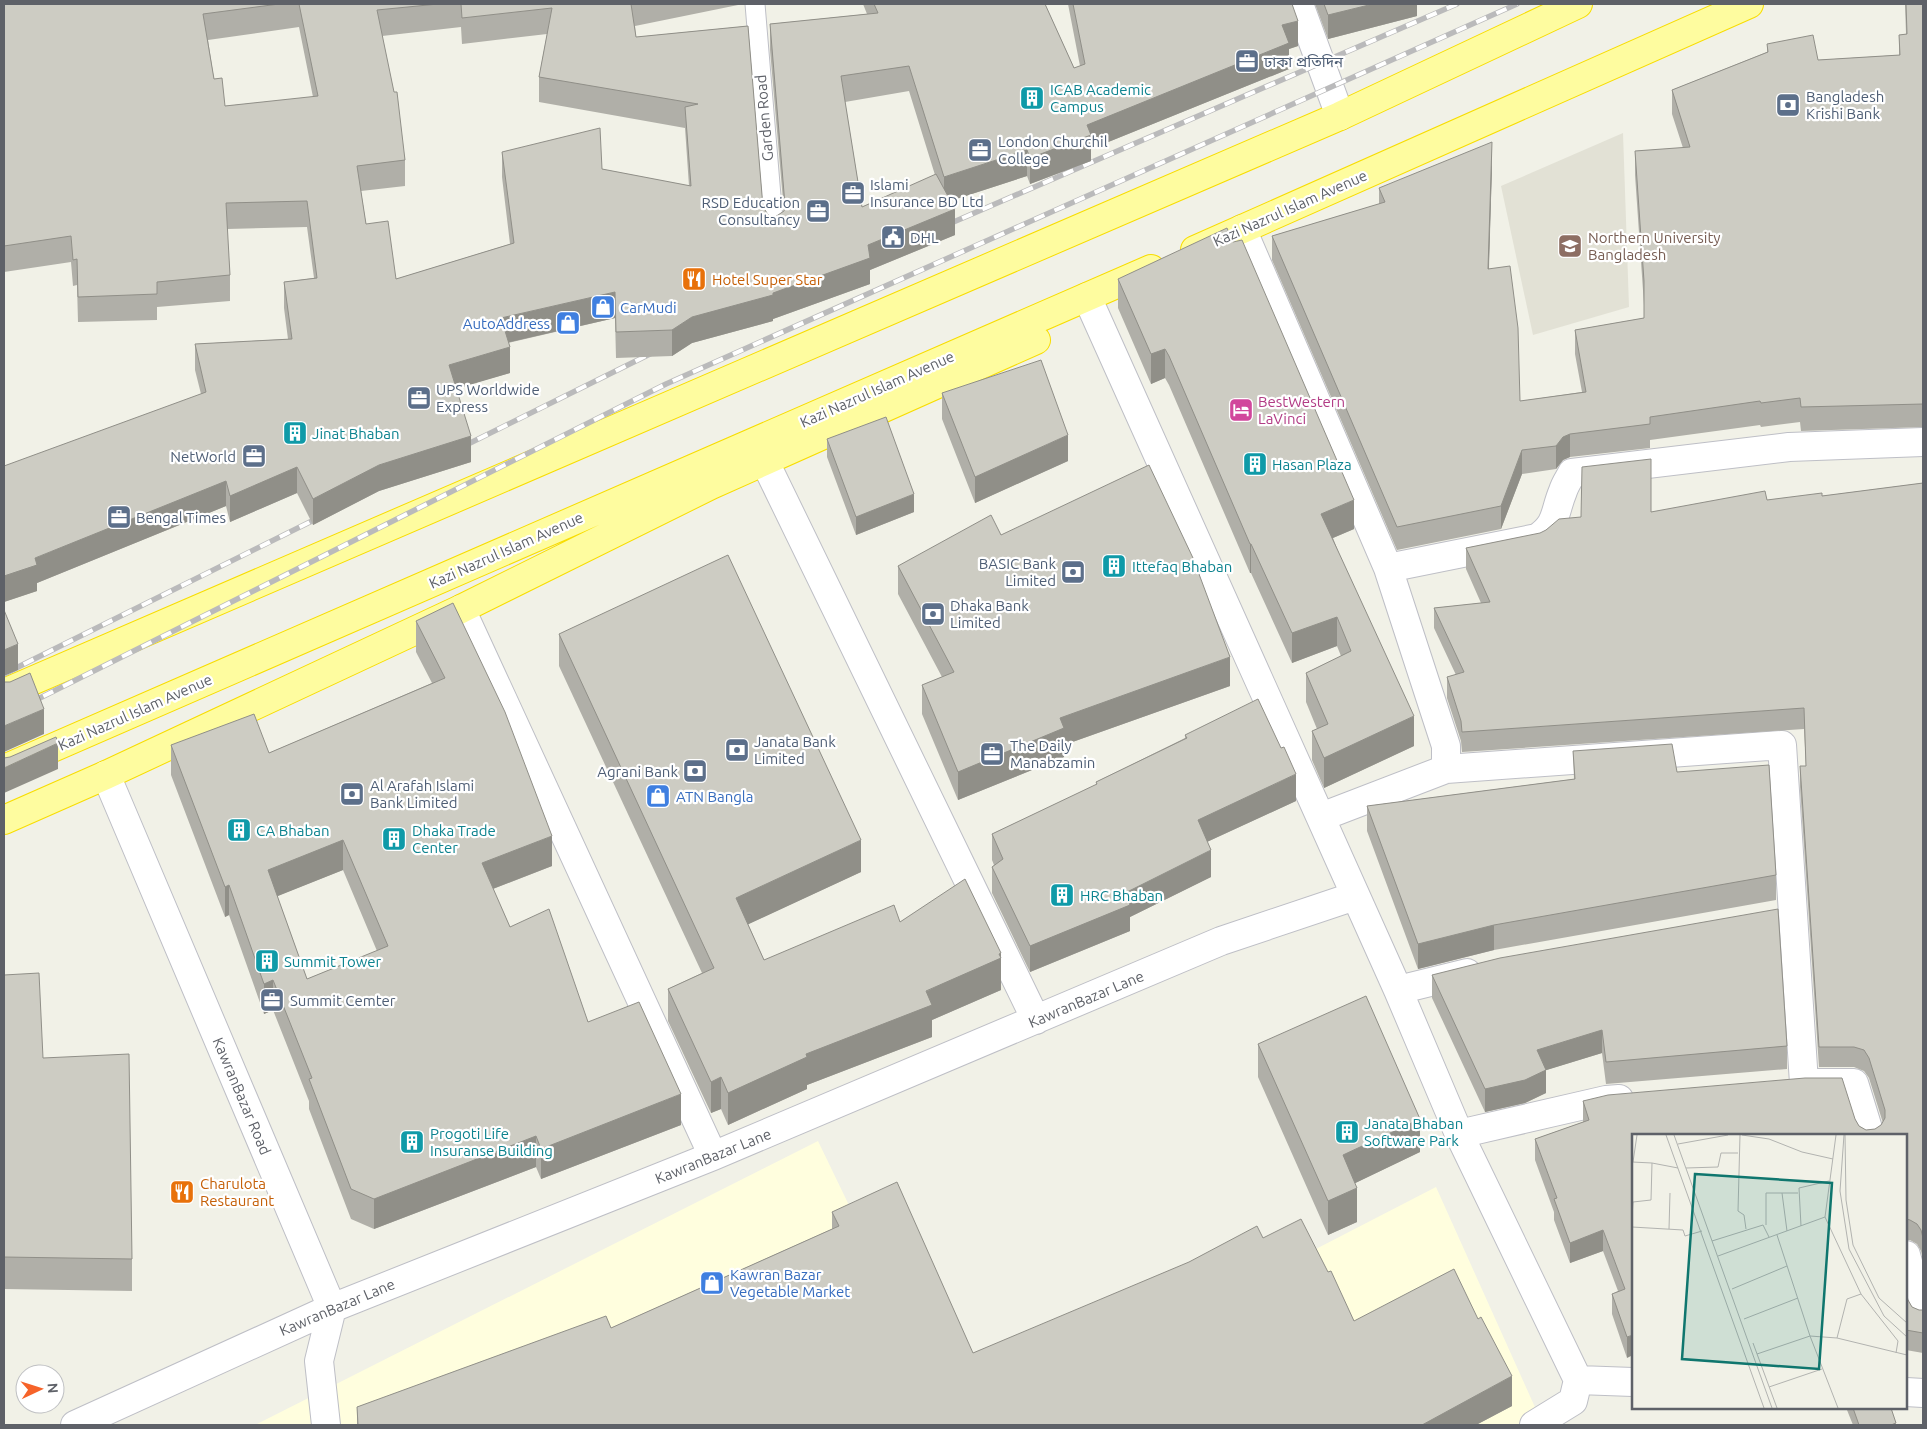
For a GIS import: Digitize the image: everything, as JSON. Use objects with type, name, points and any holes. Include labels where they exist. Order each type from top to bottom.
[{"type":"highway","points":[[4,694],[1340,116],[1578,4]]},
{"type":"highway","name":"Kazi Nazrul Islam Avenue","points":[[4,769],[1087,297],[1749,4]]},
{"type":"highway","points":[[4,820],[106,775],[462,609],[711,485],[1064,328],[1087,297]]},
{"type":"street","points":[[1300,4],[1340,116]]},
{"type":"street","points":[[1242,229],[1388,568],[1446,746],[1446,768]]},
{"type":"street","points":[[1087,297],[1398,990],[1459,1134],[1578,1380],[1573,1401],[1534,1425]]},
{"type":"street","points":[[1388,568],[1537,538],[1547,531],[1557,514],[1562,491],[1572,473],[1789,447],[1923,442]]},
{"type":"street","points":[[765,462],[1036,1020]]},
{"type":"street","points":[[462,609],[713,1156]]},
{"type":"street","points":[[1321,817],[1446,768],[1782,745],[1783,915],[1794,1084],[1854,1083],[1870,1134]]},
{"type":"street","name":"KawranBazar Road","points":[[106,775],[332,1308]]},
{"type":"street","name":"KawranBazar Lane","points":[[74,1425],[332,1308],[713,1156],[1221,941],[1355,896]]},
{"type":"street","points":[[1398,990],[1488,967]]},
{"type":"street","points":[[1459,1134],[1606,1100],[1646,1097]]},
{"type":"street","points":[[1907,1259],[1923,1316]]},
{"type":"street","points":[[326,1425],[319,1361],[332,1308]]},
{"type":"street","points":[[1578,1380],[1632,1382]]},
{"type":"street","points":[[1907,1392],[1923,1393]]},
{"type":"lane","name":"Garden Road","points":[[755,4],[774,232]]},
{"type":"shaded area","name":"Northern University Bangladesh","points":[[1623,133],[1629,307],[1533,335],[1501,186]]},
{"type":"shaded area","name":"Kawran Bazar Vegetable Market","points":[[818,1141],[955,1425],[255,1425]]},
{"type":"shaded area","points":[[1436,1187],[1543,1425],[975,1425]]},
{"type":"building","points":[[4,4],[279,4],[203,14],[214,79],[222,78],[225,106],[318,96],[299,4],[438,4],[377,10],[394,92],[397,92],[405,160],[357,166],[366,224],[388,221],[396,279],[514,243],[502,152],[600,128],[602,169],[691,186],[685,107],[698,104],[539,77],[552,8],[462,18],[461,4],[631,4],[636,37],[748,26],[763,207],[769,216],[775,217],[784,211],[785,205],[770,24],[878,13],[874,4],[1045,4],[1074,68],[1085,64],[1073,4],[1292,4],[1298,21],[1282,25],[1289,43],[1087,125],[1091,135],[1030,158],[1027,150],[944,177],[909,66],[841,76],[862,207],[936,174],[955,209],[868,245],[870,258],[773,293],[773,295],[692,317],[672,330],[616,332],[615,292],[501,318],[510,347],[449,365],[471,436],[379,465],[313,499],[297,467],[230,496],[226,481],[35,558],[37,565],[4,576],[4,466],[206,392],[195,344],[292,339],[284,282],[317,278],[307,201],[226,203],[230,275],[157,282],[157,294],[78,297],[77,259],[73,260],[71,236],[4,246]]},
{"type":"building","points":[[1324,4],[1373,4],[1328,15]]},
{"type":"building","points":[[1906,4],[1923,4],[1923,404],[1801,407],[1800,398],[1761,403],[1760,401],[1650,417],[1650,424],[1570,434],[1563,437],[1556,446],[1522,450],[1501,506],[1397,527],[1272,236],[1385,202],[1379,188],[1492,142],[1488,269],[1510,266],[1518,328],[1520,401],[1586,392],[1575,330],[1644,318],[1644,281],[1635,151],[1690,147],[1672,90],[1768,52],[1767,44],[1813,35],[1818,60],[1900,55],[1899,35],[1907,34]]},
{"type":"building","points":[[1227,228],[1233,242],[1242,240],[1354,500],[1321,514],[1414,716],[1324,758],[1312,731],[1328,724],[1306,673],[1351,651],[1337,617],[1292,633],[1250,544],[1169,356],[1165,349],[1151,354],[1118,279]]},
{"type":"building","points":[[1041,360],[1068,435],[975,477],[942,393]]},
{"type":"building","points":[[886,417],[914,494],[856,517],[827,439]]},
{"type":"building","points":[[1651,459],[1651,512],[1765,491],[1767,500],[1822,493],[1822,496],[1923,483],[1923,1238],[1917,1224],[1907,1219],[1907,1134],[1632,1134],[1632,1335],[1627,1337],[1612,1294],[1625,1289],[1603,1230],[1570,1243],[1554,1199],[1557,1198],[1535,1139],[1589,1120],[1583,1101],[1608,1095],[1805,1078],[1842,1078],[1855,1119],[1859,1126],[1866,1130],[1875,1129],[1881,1125],[1885,1118],[1885,1110],[1869,1058],[1864,1050],[1854,1047],[1819,1047],[1800,766],[1806,766],[1804,708],[1462,732],[1461,721],[1447,677],[1464,672],[1434,608],[1490,602],[1466,548],[1540,533],[1559,519],[1581,517],[1582,467]]},
{"type":"building","points":[[1149,465],[1193,558],[1230,657],[1060,718],[1064,728],[958,772],[922,685],[954,672],[898,566],[991,515],[1001,535]]},
{"type":"building","points":[[728,555],[861,840],[736,898],[764,960],[894,905],[900,922],[965,879],[1001,953],[999,954],[1001,958],[926,991],[932,1005],[806,1054],[807,1057],[728,1093],[721,1077],[711,1082],[668,989],[714,968],[559,634]]},
{"type":"building","points":[[453,603],[505,712],[552,836],[482,863],[510,927],[549,909],[588,1022],[639,1002],[681,1094],[541,1149],[536,1136],[374,1199],[351,1189],[309,1079],[312,1078],[273,980],[264,984],[229,885],[225,887],[171,745],[254,714],[269,753],[445,678],[416,621]],"holes":[[[343,840],[388,946],[307,979],[268,870]]]},
{"type":"building","points":[[4,610],[18,644],[4,650]]},
{"type":"building","points":[[30,673],[44,709],[4,726],[4,682],[10,682]]},
{"type":"building","points":[[1258,699],[1281,748],[1284,747],[1296,774],[1198,820],[1211,850],[1125,893],[1130,905],[1030,946],[992,867],[1003,859],[992,834],[1097,784],[1096,782],[1187,738],[1185,735]]},
{"type":"building","points":[[56,737],[58,743],[4,768],[4,758]]},
{"type":"building","points":[[1672,744],[1677,772],[1769,765],[1776,875],[1494,925],[1418,944],[1367,806],[1575,779],[1573,751]]},
{"type":"building","points":[[1778,909],[1787,1046],[1606,1062],[1602,1030],[1537,1050],[1546,1070],[1525,1080],[1485,1089],[1432,975],[1500,958]]},
{"type":"building","points":[[39,973],[43,1058],[129,1054],[132,1259],[4,1257],[4,975]]},
{"type":"building","points":[[1366,996],[1420,1119],[1343,1155],[1357,1188],[1328,1201],[1258,1044]]},
{"type":"building","points":[[897,1182],[973,1353],[1189,1262],[1257,1226],[1263,1238],[1301,1219],[1328,1272],[1331,1271],[1354,1321],[1454,1269],[1478,1319],[1481,1317],[1512,1376],[1422,1425],[358,1425],[357,1407],[606,1316],[611,1328],[839,1226],[832,1212]]},
{"type":"building","points":[[1907,1296],[1912,1307],[1923,1310],[1923,1333],[1907,1330]]},
{"type":"building","points":[[1853,1409],[1891,1409],[1896,1423],[1891,1425],[1859,1425]]},
{"type":"railway","points":[[942,227],[1457,4]]},
{"type":"railway","points":[[4,716],[666,384],[1517,4]]},
{"type":"railway","points":[[458,449],[656,351]]},
{"type":"railway","points":[[4,674],[324,515]]},
{"type":"place","name":"ঢাকা প্রতিদিন","points":[[1247,61]]},
{"type":"place","name":"ICAB Academic Campus","points":[[1032,98]]},
{"type":"place","name":"Bangladesh Krishi Bank","points":[[1788,105]]},
{"type":"place","name":"London Churchil College","points":[[980,150]]},
{"type":"place","name":"Islami Insurance BD Ltd","points":[[853,193]]},
{"type":"place","name":"RSD Education Consultancy","points":[[818,211]]},
{"type":"place","name":"DHL","points":[[893,237]]},
{"type":"place","name":"Northern University Bangladesh","points":[[1570,246]]},
{"type":"place","name":"Hotel Super Star","points":[[694,279]]},
{"type":"place","name":"CarMudi","points":[[603,307]]},
{"type":"place","name":"AutoAddress","points":[[568,323]]},
{"type":"place","name":"UPS Worldwide Express","points":[[419,398]]},
{"type":"place","name":"BestWestern LaVinci","points":[[1241,410]]},
{"type":"place","name":"Jinat Bhaban","points":[[295,433]]},
{"type":"place","name":"NetWorld","points":[[254,456]]},
{"type":"place","name":"Hasan Plaza","points":[[1255,464]]},
{"type":"place","name":"Bengal Times","points":[[119,517]]},
{"type":"place","name":"Ittefaq Bhaban","points":[[1114,566]]},
{"type":"place","name":"BASIC Bank Limited","points":[[1073,572]]},
{"type":"place","name":"Dhaka Bank Limited","points":[[933,614]]},
{"type":"place","name":"Janata Bank Limited","points":[[737,750]]},
{"type":"place","name":"The Daily Manabzamin","points":[[992,754]]},
{"type":"place","name":"Agrani Bank","points":[[695,771]]},
{"type":"place","name":"Al Arafah Islami Bank Limited","points":[[352,794]]},
{"type":"place","name":"ATN Bangla","points":[[658,796]]},
{"type":"place","name":"CA Bhaban","points":[[239,830]]},
{"type":"place","name":"Dhaka Trade Center","points":[[394,839]]},
{"type":"place","name":"HRC Bhaban","points":[[1062,895]]},
{"type":"place","name":"Summit Tower","points":[[267,961]]},
{"type":"place","name":"Summit Cemter","points":[[272,1000]]},
{"type":"place","name":"Janata Bhaban Software Park","points":[[1347,1132]]},
{"type":"place","name":"Progoti Life Insuranse Building","points":[[412,1142]]},
{"type":"place","name":"Charulota Restaurant","points":[[182,1192]]},
{"type":"place","name":"Kawran Bazar Vegetable Market","points":[[712,1283]]}]
